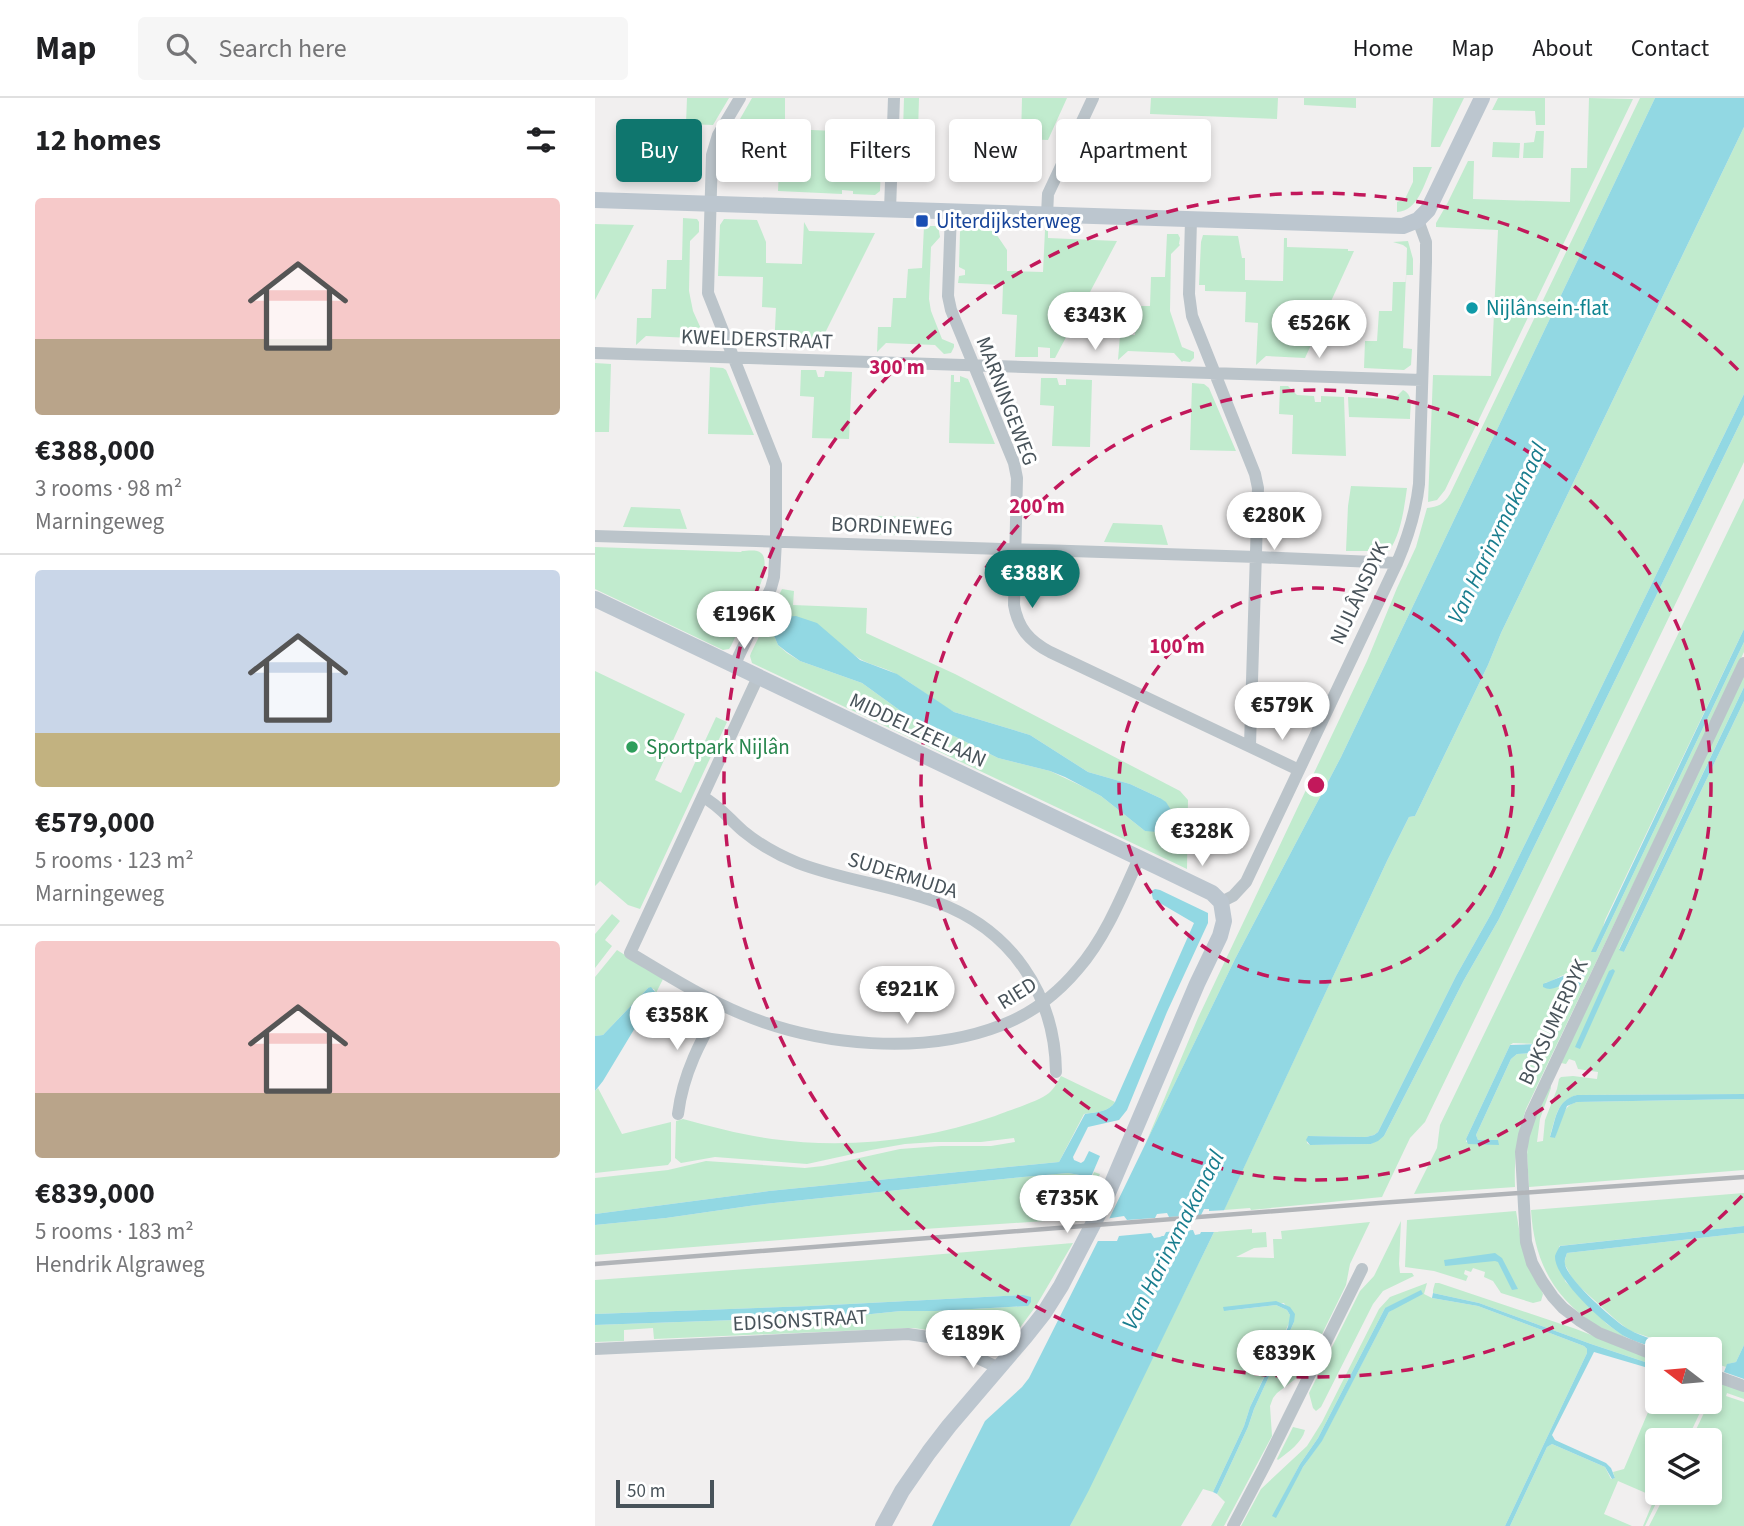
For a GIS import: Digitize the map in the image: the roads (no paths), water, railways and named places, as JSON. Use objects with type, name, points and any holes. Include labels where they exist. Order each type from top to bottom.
[{"type":"street","points":[[734,666],[771,588],[776,541],[776,465],[708,293],[712,155],[715,141],[740,98]]},
{"type":"street","points":[[890,210],[894,98]]},
{"type":"street","points":[[1047,215],[1048,194],[1093,98]]},
{"type":"street","points":[[595,200],[1395,227],[1418,220],[1428,209],[1482,98]]},
{"type":"street","name":"MARNINGEWEG","points":[[951,212],[948,296],[951,310],[1014,463],[1017,478],[1014,596],[1021,629],[1033,642],[1050,652],[1299,769]]},
{"type":"street","points":[[1191,220],[1189,305],[1192,318],[1255,474],[1258,488],[1249,745]]},
{"type":"street","name":"NIJLÂNSDYK","points":[[1221,902],[1233,896],[1246,882],[1410,531],[1419,484],[1426,252],[1426,242],[1418,220]]},
{"type":"street","name":"KWELDERSTRAAT","points":[[595,353],[1422,380]]},
{"type":"street","name":"BORDINEWEG","points":[[595,536],[1397,563]]},
{"type":"street","name":"MIDDELZEELAAN","points":[[595,599],[1212,893],[1221,902]]},
{"type":"street","name":"BOKSUMERDYK","points":[[1645,1351],[1589,1327],[1563,1308],[1542,1282],[1532,1263],[1526,1242],[1521,1153],[1531,1114],[1744,663]]},
{"type":"street","name":"RIED","points":[[758,677],[631,953],[721,1005],[788,1030],[837,1040],[887,1043],[941,1040],[978,1033],[1015,1019],[1043,1002],[1070,978],[1090,954],[1103,932],[1139,858]]},
{"type":"street","name":"SUDERMUDA","points":[[703,797],[765,847],[787,858],[935,901],[976,921],[1017,958],[1038,990],[1051,1029],[1056,1073]]},
{"type":"street","points":[[883,1526],[929,1452],[1044,1313],[1076,1259],[1102,1207],[1178,1027],[1220,936],[1224,921],[1221,902]]},
{"type":"street","points":[[678,1114],[680,1096],[691,1063],[721,1005]]},
{"type":"street","points":[[1233,1526],[1362,1269]]},
{"type":"street","name":"EDISONSTRAAT","points":[[595,1349],[908,1334],[935,1338],[999,1368]]},
{"type":"street","points":[[1722,1378],[1744,1386]]},
{"type":"water","name":"Van Harinxmakanaal","points":[[1655,98],[1744,98],[1744,127],[1415,816],[1409,817],[1387,861],[1214,1232],[1089,1490],[1070,1526],[932,1526],[985,1421],[1029,1378],[1235,959],[1341,757]]},
{"type":"water","points":[[1744,394],[1744,415],[1499,919],[1464,980],[1384,1136],[1371,1144],[1310,1145],[1306,1140],[1308,1136],[1366,1137],[1378,1132],[1456,976],[1491,914]]},
{"type":"water","points":[[796,616],[817,623],[860,660],[897,674],[954,712],[1030,735],[1088,772],[1130,784],[1160,798],[1171,810],[1170,824],[1158,832],[1145,831],[1101,796],[1065,777],[998,758],[909,717],[862,683],[800,661],[778,645],[773,633],[777,622]]},
{"type":"water","points":[[1744,629],[1744,642],[1596,952],[1591,952]]},
{"type":"water","points":[[1744,687],[1744,701],[1624,952],[1619,950]]},
{"type":"water","points":[[1155,889],[1208,913],[1208,923],[1167,1012],[1127,1110],[1119,1120],[1088,1127],[1073,1157],[1081,1163],[1089,1151],[1100,1156],[1091,1177],[1068,1173],[1023,1177],[595,1225],[595,1214],[769,1191],[1059,1162],[1085,1114],[1106,1110],[1115,1102],[1194,923],[1153,899],[1151,891]]},
{"type":"water","points":[[1587,971],[1547,1052],[1517,1054],[1511,1059],[1476,1135],[1478,1140],[1498,1140],[1499,1145],[1468,1144],[1466,1139],[1510,1045],[1539,1044],[1546,1041],[1577,982],[1572,980],[1551,989],[1543,987],[1543,984],[1568,974],[1580,974]]},
{"type":"water","points":[[1609,971],[1615,971],[1580,1049],[1575,1047]]},
{"type":"water","points":[[651,987],[656,993],[595,1091],[595,1036],[603,1035]]},
{"type":"water","points":[[1744,1094],[1744,1099],[1577,1102],[1567,1106],[1555,1138],[1550,1137],[1561,1106],[1577,1095]]},
{"type":"water","points":[[1744,1226],[1744,1233],[1567,1253],[1565,1264],[1574,1279],[1621,1325],[1646,1337],[1645,1344],[1617,1332],[1572,1289],[1557,1266],[1555,1256],[1560,1246]]},
{"type":"water","points":[[1495,1253],[1502,1258],[1518,1289],[1512,1290],[1495,1261],[1445,1266],[1444,1260]]},
{"type":"water","points":[[1421,1290],[1423,1294],[1389,1312],[1322,1441],[1303,1467],[1276,1518],[1272,1516],[1300,1464],[1318,1438],[1385,1308]]},
{"type":"water","points":[[1433,1293],[1479,1303],[1645,1362],[1645,1367],[1594,1352],[1552,1435],[1555,1440],[1606,1463],[1615,1478],[1612,1479],[1605,1467],[1552,1444],[1547,1447],[1510,1526],[1505,1526],[1587,1349],[1478,1306],[1432,1298]]},
{"type":"water","points":[[1023,1295],[1031,1297],[1028,1306],[901,1311],[852,1316],[595,1325],[595,1314]]},
{"type":"water","points":[[1276,1301],[1290,1307],[1295,1314],[1294,1322],[1217,1494],[1213,1492],[1288,1327],[1290,1315],[1287,1310],[1276,1305],[1224,1311],[1223,1307]]},
{"type":"water","points":[[1744,1345],[1744,1379],[1724,1372],[1727,1364],[1736,1362]]},
{"type":"railway","points":[[595,1264],[1744,1177]]},
{"type":"place","name":"Uiterdijksterweg","points":[[922,221]]},
{"type":"place","name":"Nijlânsein-flat","points":[[1472,308]]},
{"type":"place","name":"Sportpark Nijlân","points":[[632,747]]}]
